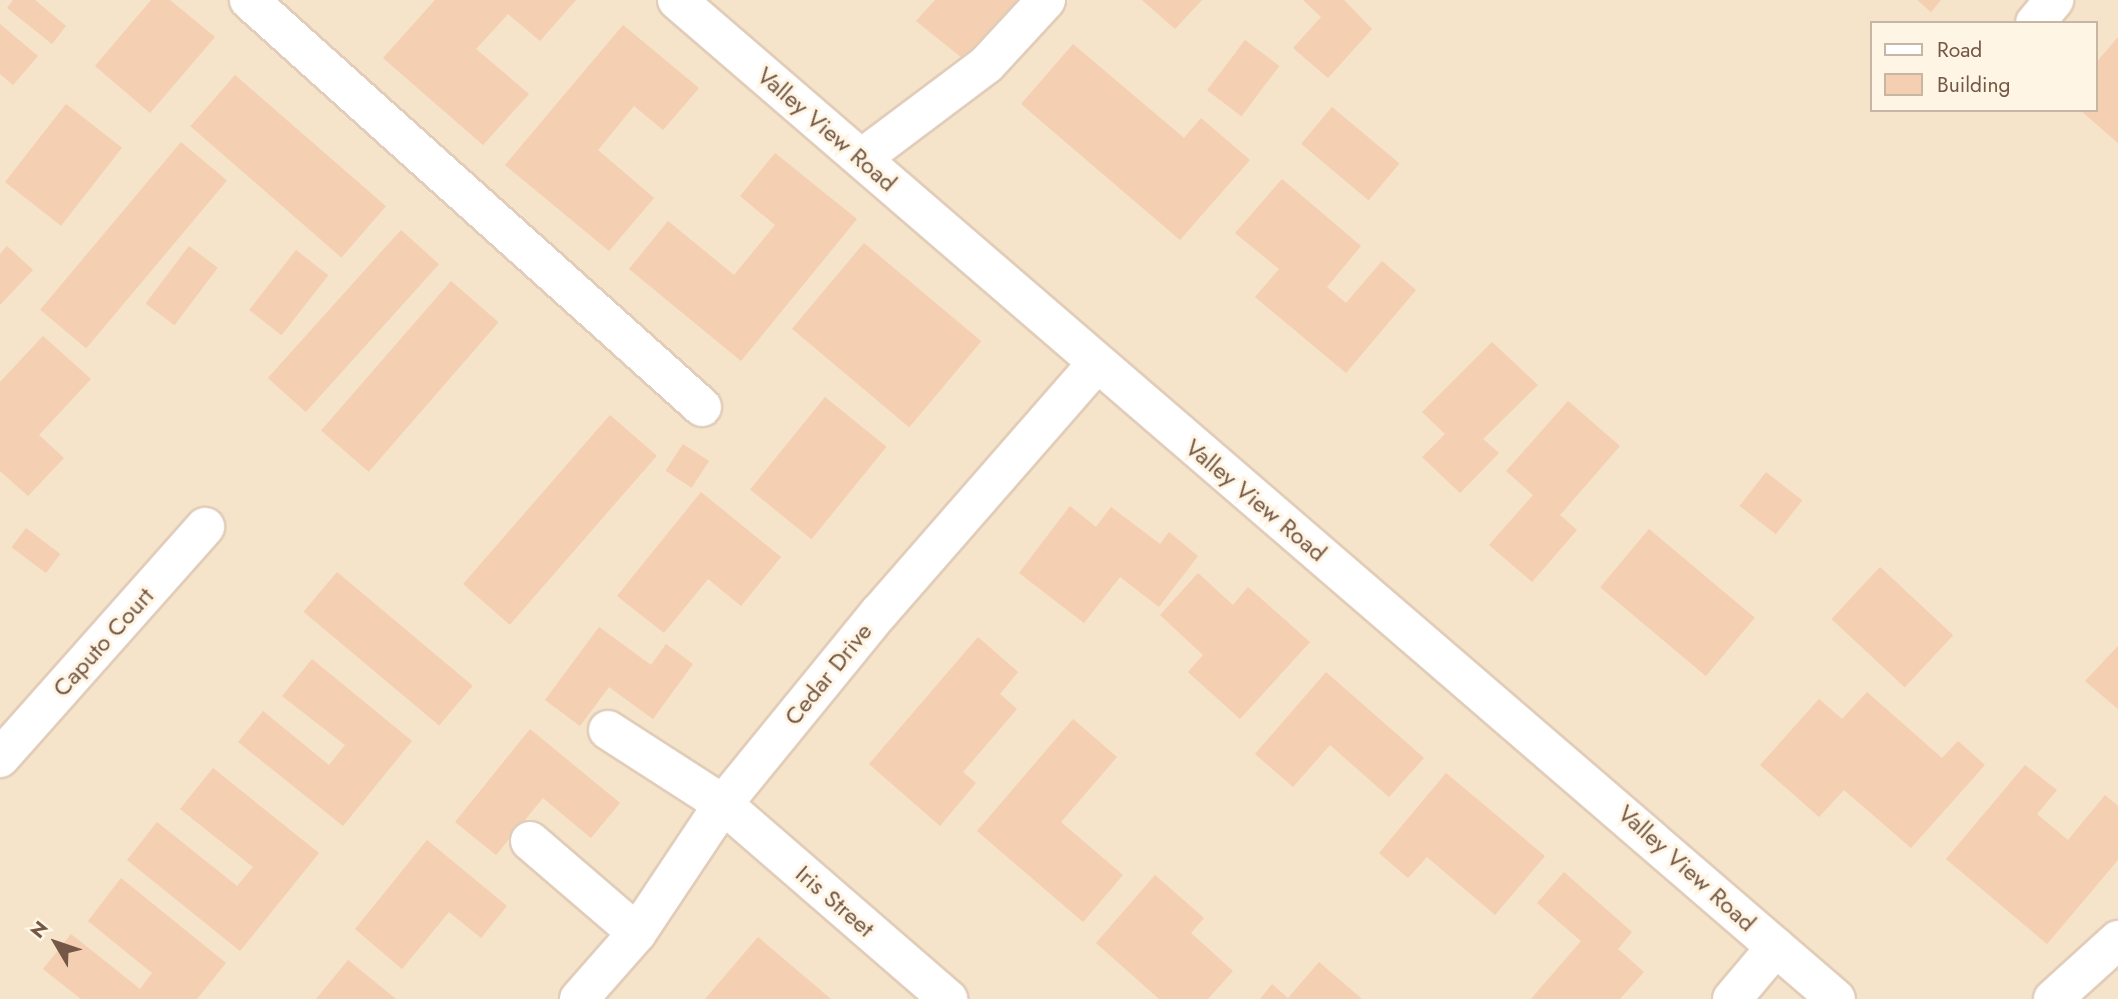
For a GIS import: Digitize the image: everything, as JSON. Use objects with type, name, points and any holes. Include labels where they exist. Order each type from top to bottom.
[{"type":"street","points":[[249,0],[702,407]]},
{"type":"street","name":"Valley View Road","points":[[677,0],[1096,364],[1836,999]]},
{"type":"street","points":[[862,158],[987,65],[1046,0]]},
{"type":"street","points":[[2037,21],[2054,0]]},
{"type":"street","name":"Cedar Drive","points":[[579,999],[637,933],[723,804],[878,613],[1096,364]]},
{"type":"street","name":"Caputo Court","points":[[0,758],[205,527]]},
{"type":"street","name":"Iris Street","points":[[608,730],[723,804],[948,999]]},
{"type":"street","points":[[530,841],[637,933]]},
{"type":"street","points":[[2053,999],[2118,940]]},
{"type":"street","points":[[1732,999],[1776,947]]},
{"type":"shaded area","points":[[0,0],[2118,0],[2118,999],[0,999]]},
{"type":"building","points":[[13,0],[35,0],[66,26],[52,44],[7,8]]},
{"type":"building","points":[[151,0],[170,0],[215,37],[150,113],[95,66]]},
{"type":"building","points":[[435,0],[576,0],[540,41],[508,14],[476,49],[529,94],[483,145],[383,58]]},
{"type":"building","points":[[935,0],[1025,0],[962,58],[916,21]]},
{"type":"building","points":[[1142,0],[1202,0],[1175,29]]},
{"type":"building","points":[[1303,0],[1344,0],[1372,29],[1328,78],[1293,48],[1321,17]]},
{"type":"building","points":[[1917,0],[1941,0],[1931,12]]},
{"type":"building","points":[[0,24],[38,56],[13,85],[0,74]]},
{"type":"building","points":[[623,25],[699,88],[663,130],[634,106],[598,150],[654,198],[609,251],[505,165]]},
{"type":"building","points":[[2118,37],[2118,143],[2082,112],[2097,112],[2097,62]]},
{"type":"building","points":[[1245,40],[1279,66],[1241,116],[1207,90]]},
{"type":"building","points":[[1073,44],[1184,138],[1201,118],[1250,160],[1180,240],[1021,104]]},
{"type":"building","points":[[235,75],[386,206],[341,258],[190,126]]},
{"type":"building","points":[[66,104],[122,148],[61,226],[5,182]]},
{"type":"building","points":[[1332,107],[1399,164],[1369,200],[1301,144]]},
{"type":"building","points":[[181,142],[227,181],[86,348],[40,310]]},
{"type":"building","points":[[775,153],[857,219],[741,361],[629,269],[668,221],[734,275],[775,225],[740,196]]},
{"type":"building","points":[[1282,179],[1361,246],[1327,287],[1346,303],[1382,261],[1416,290],[1346,373],[1255,297],[1279,269],[1235,233]]},
{"type":"building","points":[[401,230],[439,264],[306,412],[268,378]]},
{"type":"building","points":[[864,243],[981,341],[909,427],[792,329]]},
{"type":"building","points":[[7,246],[33,270],[0,305],[0,254]]},
{"type":"building","points":[[189,246],[218,268],[174,325],[146,304]]},
{"type":"building","points":[[296,250],[328,275],[282,335],[249,310]]},
{"type":"building","points":[[451,281],[499,322],[369,472],[321,430]]},
{"type":"building","points":[[43,336],[91,379],[39,435],[64,458],[28,496],[0,471],[0,382]]},
{"type":"building","points":[[1492,342],[1538,385],[1483,439],[1499,453],[1460,493],[1422,457],[1445,434],[1422,412]]},
{"type":"building","points":[[825,397],[886,447],[812,539],[750,489]]},
{"type":"building","points":[[1568,401],[1620,446],[1560,515],[1577,530],[1532,582],[1489,545],[1533,495],[1506,471]]},
{"type":"building","points":[[610,415],[657,456],[510,625],[463,584]]},
{"type":"building","points":[[683,444],[709,461],[692,488],[666,471]]},
{"type":"building","points":[[1766,472],[1802,500],[1776,534],[1740,506]]},
{"type":"building","points":[[701,492],[781,557],[741,606],[708,579],[664,633],[617,596]]},
{"type":"building","points":[[1070,506],[1096,527],[1111,507],[1160,544],[1169,532],[1198,556],[1159,607],[1120,577],[1084,623],[1019,573]]},
{"type":"building","points":[[26,528],[60,554],[46,573],[12,547]]},
{"type":"building","points":[[1649,529],[1755,618],[1706,676],[1600,587]]},
{"type":"building","points":[[1880,567],[1953,635],[1905,687],[1832,619]]},
{"type":"building","points":[[337,572],[473,686],[439,726],[304,612]]},
{"type":"building","points":[[1198,573],[1233,605],[1248,587],[1310,642],[1240,719],[1188,672],[1203,655],[1160,615]]},
{"type":"building","points":[[599,627],[651,665],[666,644],[693,664],[653,719],[609,687],[580,726],[545,700]]},
{"type":"building","points":[[978,637],[1018,672],[1000,694],[1017,709],[963,772],[976,783],[940,826],[869,764]]},
{"type":"building","points":[[2118,646],[2118,709],[2085,681]]},
{"type":"building","points":[[312,659],[412,741],[343,826],[238,742],[263,711],[329,765],[345,745],[282,696]]},
{"type":"building","points":[[1326,672],[1424,758],[1389,797],[1330,745],[1293,787],[1255,754]]},
{"type":"building","points":[[1867,692],[1942,758],[1958,741],[1985,765],[1911,848],[1844,790],[1819,817],[1760,765],[1819,699],[1842,719]]},
{"type":"building","points":[[1073,719],[1117,757],[1061,822],[1123,875],[1083,922],[977,831]]},
{"type":"building","points":[[530,729],[620,803],[591,838],[543,798],[496,855],[455,822]]},
{"type":"building","points":[[2025,765],[2057,790],[2037,814],[2068,840],[2105,795],[2118,806],[2118,860],[2047,944],[1946,859]]},
{"type":"building","points":[[213,768],[319,853],[240,951],[127,860],[157,822],[237,886],[253,867],[180,809]]},
{"type":"building","points":[[1446,773],[1545,856],[1495,915],[1427,857],[1408,878],[1379,853]]},
{"type":"building","points":[[427,840],[507,906],[481,938],[449,912],[402,969],[355,929]]},
{"type":"building","points":[[1564,872],[1632,932],[1618,949],[1644,972],[1620,999],[1531,999],[1581,941],[1537,903]]},
{"type":"building","points":[[1155,875],[1204,918],[1191,933],[1233,971],[1208,999],[1159,999],[1096,943]]},
{"type":"building","points":[[121,878],[226,963],[197,999],[81,999],[43,969],[71,934],[140,989],[152,973],[88,921]]},
{"type":"building","points":[[758,937],[831,999],[705,999]]},
{"type":"building","points":[[348,960],[396,999],[316,999]]},
{"type":"building","points":[[1319,962],[1362,999],[1260,999],[1272,984],[1288,998]]}]
